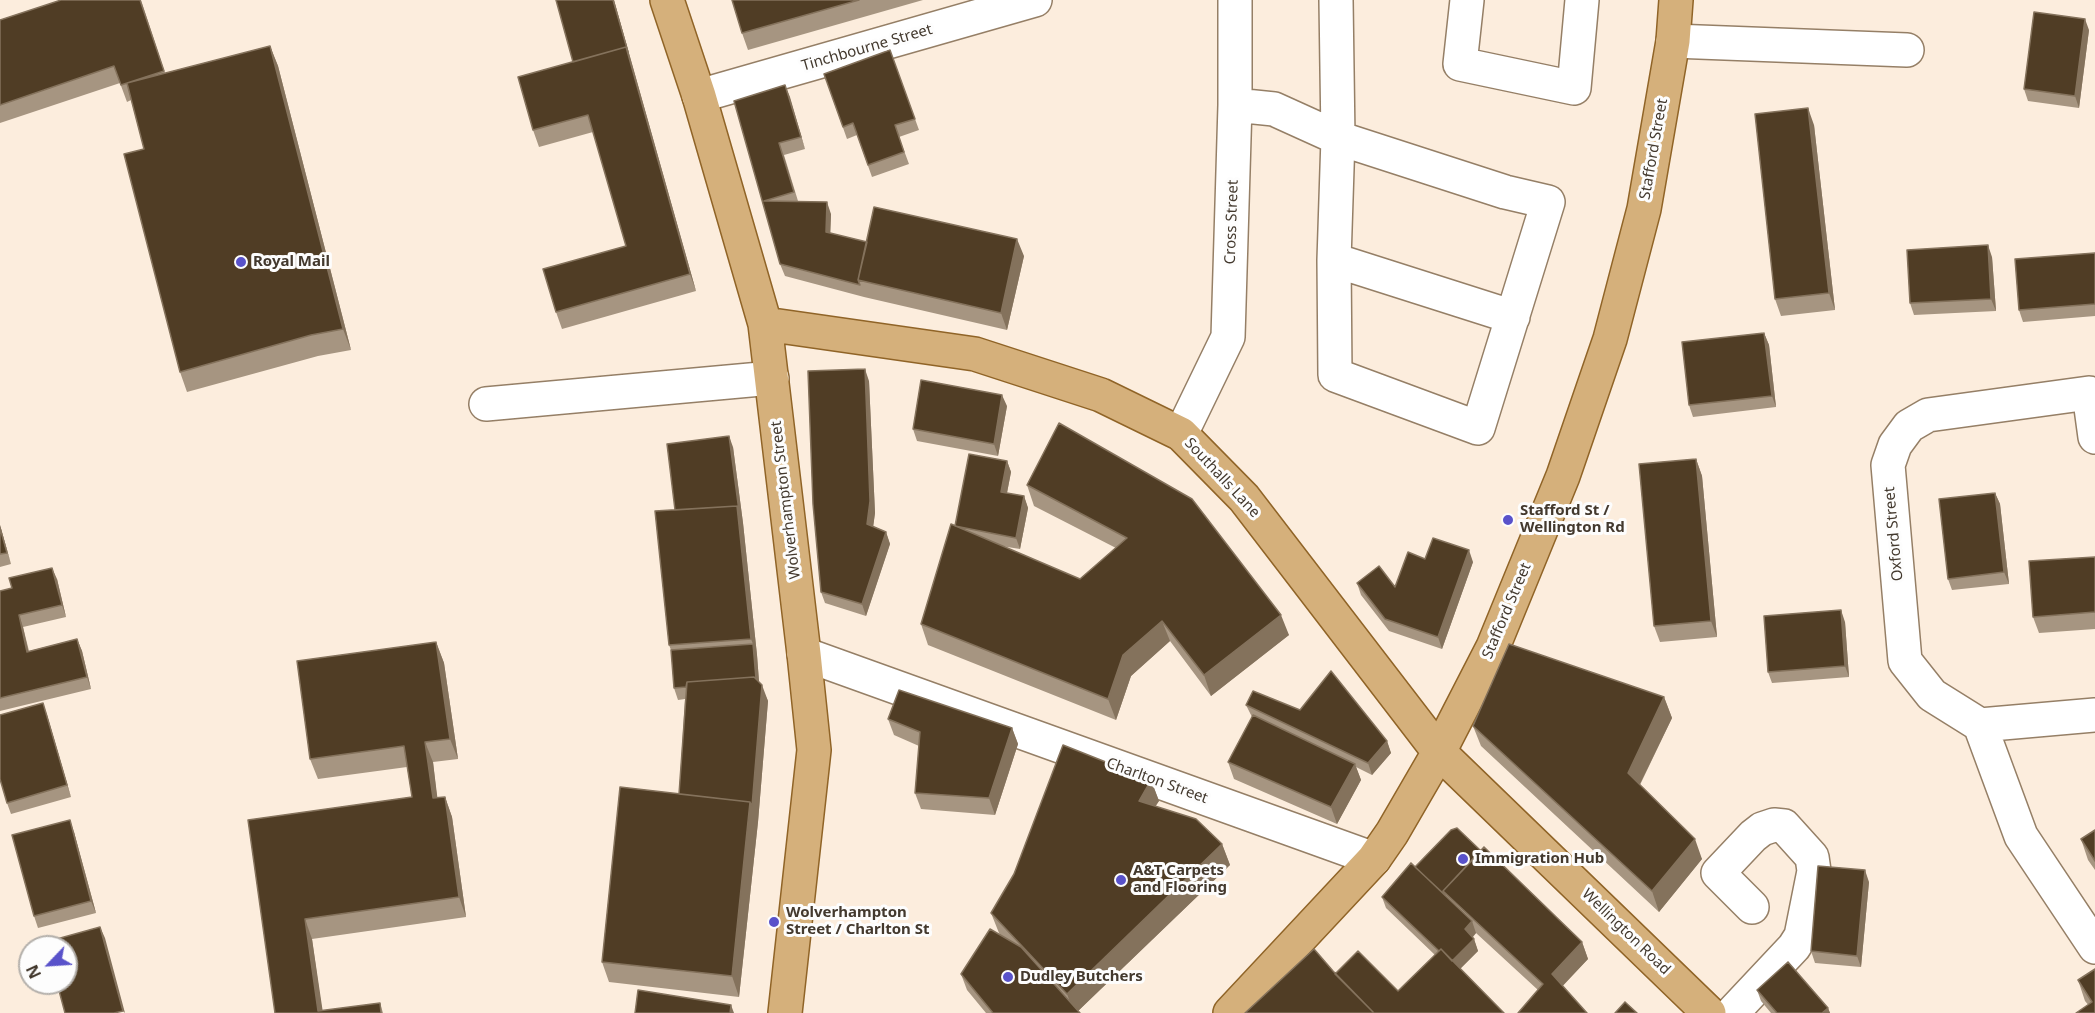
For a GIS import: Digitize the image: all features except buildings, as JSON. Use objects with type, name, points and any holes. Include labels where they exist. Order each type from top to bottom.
[{"type":"main road","name":"Wolverhampton Street","points":[[667,0],[699,96],[765,324],[772,378],[813,750],[785,1013]]},
{"type":"main road","name":"Stafford Street","points":[[1230,1013],[1374,859],[1392,833],[1439,752],[1493,647],[1563,476],[1610,339],[1644,209],[1673,41],[1676,0]]},
{"type":"main road","name":"Southalls Lane","points":[[765,324],[975,354],[1101,395],[1181,434],[1244,498],[1439,752]]},
{"type":"main road","name":"Wellington Road","points":[[1439,752],[1709,1013]]},
{"type":"street","name":"Tinchbourne Street","points":[[699,96],[1035,0]]},
{"type":"street","name":"Cross Street","points":[[1181,434],[1228,337],[1235,105],[1235,0]]},
{"type":"street","points":[[1235,105],[1274,109],[1338,138],[1505,192],[1548,201],[1478,428],[1335,375],[1334,260],[1338,138],[1336,0]]},
{"type":"street","points":[[1467,0],[1460,64],[1574,88],[1582,0]]},
{"type":"street","points":[[1673,41],[1907,50]]},
{"type":"street","points":[[1334,260],[1513,317]]},
{"type":"street","points":[[486,404],[772,378]]},
{"type":"street","name":"Oxford Street","points":[[1980,725],[1932,695],[1905,661],[1888,465],[1895,445],[1909,426],[1928,415],[2089,393],[2095,437]]},
{"type":"street","name":"Charlton Street","points":[[804,654],[1374,859]]},
{"type":"street","points":[[2095,715],[1980,725],[2021,836],[2095,947]]},
{"type":"street","points":[[1732,1013],[1794,947],[1801,936],[1814,871],[1812,857],[1784,826],[1774,825],[1762,829],[1718,873],[1752,907]]},
{"type":"place","name":"Royal Mail","points":[[241,262]]},
{"type":"place","name":"Stafford St / Wellington Rd","points":[[1508,520]]},
{"type":"place","name":"Immigration Hub","points":[[1463,859]]},
{"type":"place","name":"A&T Carpets and Flooring","points":[[1121,880]]},
{"type":"place","name":"Wolverhampton Street / Charlton St","points":[[774,922]]},
{"type":"place","name":"Dudley Butchers","points":[[1008,977]]}]
